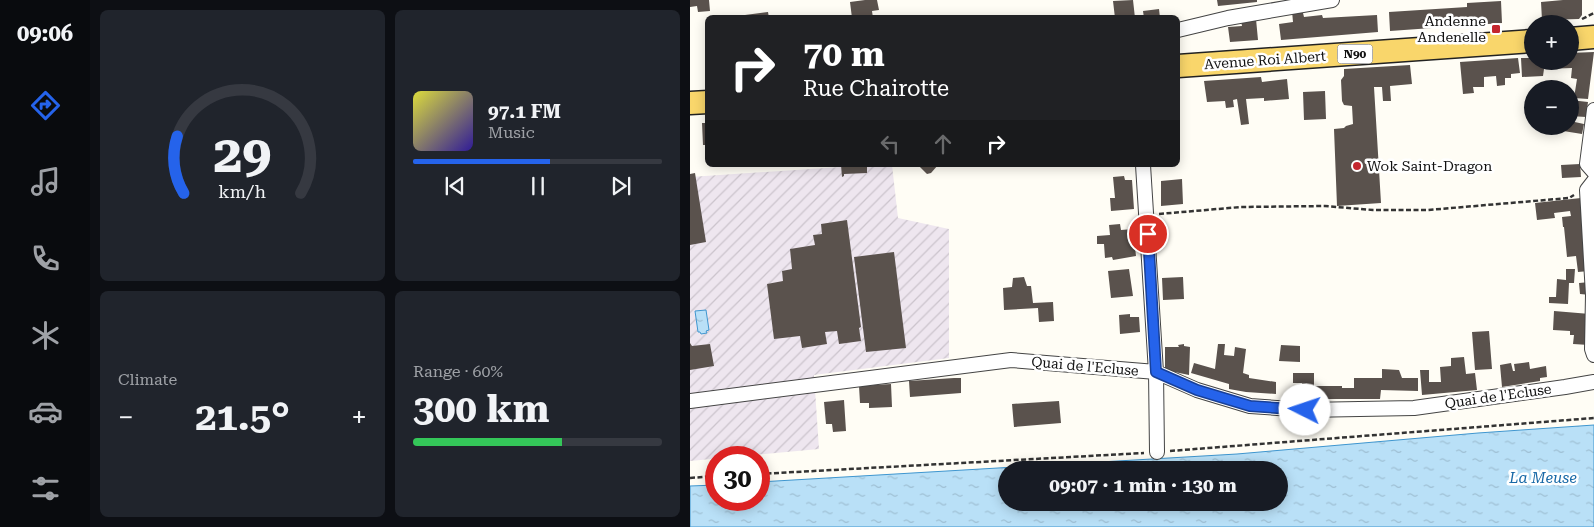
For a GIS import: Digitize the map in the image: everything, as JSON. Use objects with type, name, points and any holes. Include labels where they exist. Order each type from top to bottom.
[{"type":"main road","points":[[1579,38],[1594,37]]},
{"type":"main road","name":"Avenue Roi Albert","points":[[1180,66],[1524,42]]},
{"type":"main road","points":[[690,103],[705,102]]},
{"type":"street","points":[[1180,30],[1228,18],[1332,0]]},
{"type":"street","points":[[1594,110],[1587,164],[1594,172]]},
{"type":"street","points":[[1143,167],[1156,372],[1157,452]]},
{"type":"street","points":[[1591,185],[1592,349],[1594,355]]},
{"type":"street","name":"Quai de l'Ecluse","points":[[690,401],[1011,360],[1156,372],[1197,390],[1250,406],[1305,410],[1414,408],[1594,382]]},
{"type":"path","points":[[1146,215],[1240,207],[1325,206],[1373,210],[1428,210],[1569,198],[1591,185]]},
{"type":"path","points":[[770,473],[1157,452],[1594,418]]},
{"type":"path","points":[[690,478],[705,477]]},
{"type":"shaded area","points":[[841,167],[892,167],[898,218],[949,229],[949,358],[814,375],[819,449],[770,454],[770,446],[705,446],[705,460],[690,461],[690,177]]},
{"type":"water","points":[[706,310],[709,330],[706,331],[707,333],[701,334],[698,332],[695,311]]},
{"type":"water","name":"La Meuse","points":[[1594,425],[1594,527],[690,527],[690,486],[705,485],[705,511],[770,511],[770,481],[998,468],[998,511],[1288,511],[1288,461],[1118,461],[1237,454]]},
{"type":"building","points":[[690,0],[709,0],[710,11],[698,12],[697,6],[690,7]]},
{"type":"building","points":[[877,0],[879,10],[872,11],[873,15],[852,15],[850,2]]},
{"type":"building","points":[[1133,0],[1135,15],[1115,15],[1113,1]]},
{"type":"building","points":[[1217,0],[1257,0],[1257,2],[1218,6]]},
{"type":"building","points":[[1582,0],[1582,15],[1579,19],[1579,15],[1542,15],[1541,2]]},
{"type":"building","points":[[1501,1],[1502,23],[1390,31],[1389,12],[1467,7],[1467,3]]},
{"type":"building","points":[[1159,9],[1160,15],[1144,15],[1143,11]]},
{"type":"building","points":[[1302,9],[1304,17],[1322,15],[1323,18],[1377,15],[1378,32],[1281,40],[1279,24],[1293,22],[1292,11]]},
{"type":"building","points":[[768,12],[768,15],[745,15]]},
{"type":"building","points":[[1256,19],[1258,40],[1230,42],[1228,27],[1242,26],[1241,21]]},
{"type":"building","points":[[1594,52],[1588,99],[1579,98],[1579,80],[1571,78],[1572,70],[1579,70],[1579,53]]},
{"type":"building","points":[[1518,58],[1520,73],[1511,74],[1511,78],[1505,78],[1505,85],[1497,86],[1496,76],[1484,77],[1484,87],[1473,87],[1474,93],[1463,94],[1460,62]]},
{"type":"building","points":[[1521,58],[1524,58],[1524,70],[1544,70],[1543,76],[1522,77]]},
{"type":"building","name":"Wok Saint-Dragon","points":[[1410,65],[1412,84],[1390,86],[1391,101],[1383,101],[1382,87],[1374,87],[1381,203],[1337,206],[1334,129],[1344,128],[1353,124],[1352,106],[1344,105],[1342,101],[1341,80],[1344,76],[1344,69]]},
{"type":"building","points":[[1261,77],[1262,82],[1287,79],[1289,99],[1264,101],[1264,98],[1246,99],[1249,124],[1241,125],[1237,99],[1233,100],[1234,107],[1226,108],[1225,101],[1207,102],[1204,81]]},
{"type":"building","points":[[1325,91],[1326,119],[1304,120],[1303,92]]},
{"type":"building","points":[[1579,101],[1588,102],[1586,117],[1579,117]]},
{"type":"building","points":[[702,123],[705,123],[705,145],[703,145]]},
{"type":"building","points":[[1579,123],[1584,124],[1582,134],[1579,134]]},
{"type":"building","points":[[1580,164],[1581,177],[1562,178],[1561,165]]},
{"type":"building","points":[[841,167],[867,167],[867,173],[844,174],[842,177]]},
{"type":"building","points":[[920,167],[936,167],[931,173],[927,174]]},
{"type":"building","points":[[695,173],[706,242],[690,245],[690,174]]},
{"type":"building","points":[[1124,176],[1125,180],[1132,180],[1134,209],[1111,211],[1110,198],[1115,198],[1113,177]]},
{"type":"building","points":[[1182,179],[1183,204],[1161,206],[1161,181]]},
{"type":"building","points":[[1581,198],[1589,271],[1578,272],[1576,256],[1567,257],[1563,227],[1562,217],[1571,216],[1570,211],[1554,213],[1555,218],[1537,220],[1535,203]]},
{"type":"building","points":[[847,220],[861,327],[859,328],[861,341],[839,344],[837,331],[825,332],[827,344],[802,348],[800,336],[774,339],[767,284],[783,281],[782,271],[792,269],[790,249],[815,245],[813,235],[822,234],[821,224]]},
{"type":"building","points":[[1120,224],[1121,230],[1133,229],[1136,256],[1113,260],[1112,257],[1105,258],[1104,244],[1097,244],[1097,236],[1110,235],[1109,225]]},
{"type":"building","points":[[894,252],[906,348],[866,352],[854,257]]},
{"type":"building","points":[[1129,269],[1133,296],[1111,298],[1108,271]]},
{"type":"building","points":[[1566,269],[1575,269],[1574,283],[1569,283],[1568,304],[1549,303],[1549,297],[1556,297],[1557,279],[1566,280]]},
{"type":"building","points":[[1024,277],[1027,286],[1031,286],[1033,303],[1053,302],[1054,321],[1039,322],[1038,308],[1004,310],[1003,288],[1012,287],[1013,278]]},
{"type":"building","points":[[1183,277],[1184,299],[1163,300],[1162,278]]},
{"type":"building","points":[[1590,282],[1591,295],[1580,294],[1579,283]]},
{"type":"building","points":[[1554,311],[1590,314],[1589,345],[1573,344],[1574,335],[1570,335],[1570,331],[1553,330]]},
{"type":"building","points":[[1130,314],[1130,317],[1139,317],[1140,332],[1120,334],[1119,315]]},
{"type":"building","points":[[1489,331],[1492,369],[1475,370],[1472,332]]},
{"type":"building","points":[[690,343],[692,346],[710,344],[714,366],[690,370]]},
{"type":"building","points":[[1184,344],[1184,346],[1190,347],[1189,375],[1165,370],[1165,347],[1179,347],[1178,345]]},
{"type":"building","points":[[1218,344],[1225,344],[1224,355],[1234,356],[1235,347],[1246,349],[1243,373],[1249,375],[1249,378],[1276,382],[1276,394],[1229,389],[1229,384],[1191,373],[1194,363],[1215,369]]},
{"type":"building","points":[[1281,345],[1300,346],[1300,362],[1279,361]]},
{"type":"building","points":[[1464,357],[1466,374],[1475,373],[1477,390],[1422,395],[1420,370],[1429,370],[1429,382],[1441,382],[1440,367],[1451,366],[1451,358]]},
{"type":"building","points":[[1529,362],[1530,369],[1546,366],[1547,377],[1540,378],[1540,381],[1502,387],[1500,365],[1511,363],[1513,371],[1515,371],[1514,364]]},
{"type":"building","points":[[1382,369],[1399,370],[1402,378],[1418,378],[1418,391],[1381,390],[1380,399],[1301,399],[1302,383],[1293,383],[1293,373],[1314,373],[1314,386],[1354,388],[1354,378],[1382,378]]},
{"type":"building","points":[[961,378],[961,393],[910,397],[909,381]]},
{"type":"building","points":[[891,384],[892,407],[869,408],[869,403],[860,403],[859,386]]},
{"type":"building","points":[[844,400],[846,431],[833,432],[832,424],[826,424],[824,402]]},
{"type":"building","points":[[1059,401],[1061,423],[1014,427],[1012,404]]},
{"type":"place","name":"Andenne Andenelle","points":[[1496,29]]},
{"type":"place","name":"Wok Saint-Dragon","points":[[1357,166]]},
{"type":"route","points":[[1148,234],[1156,372],[1197,390],[1250,406],[1305,410]]}]
